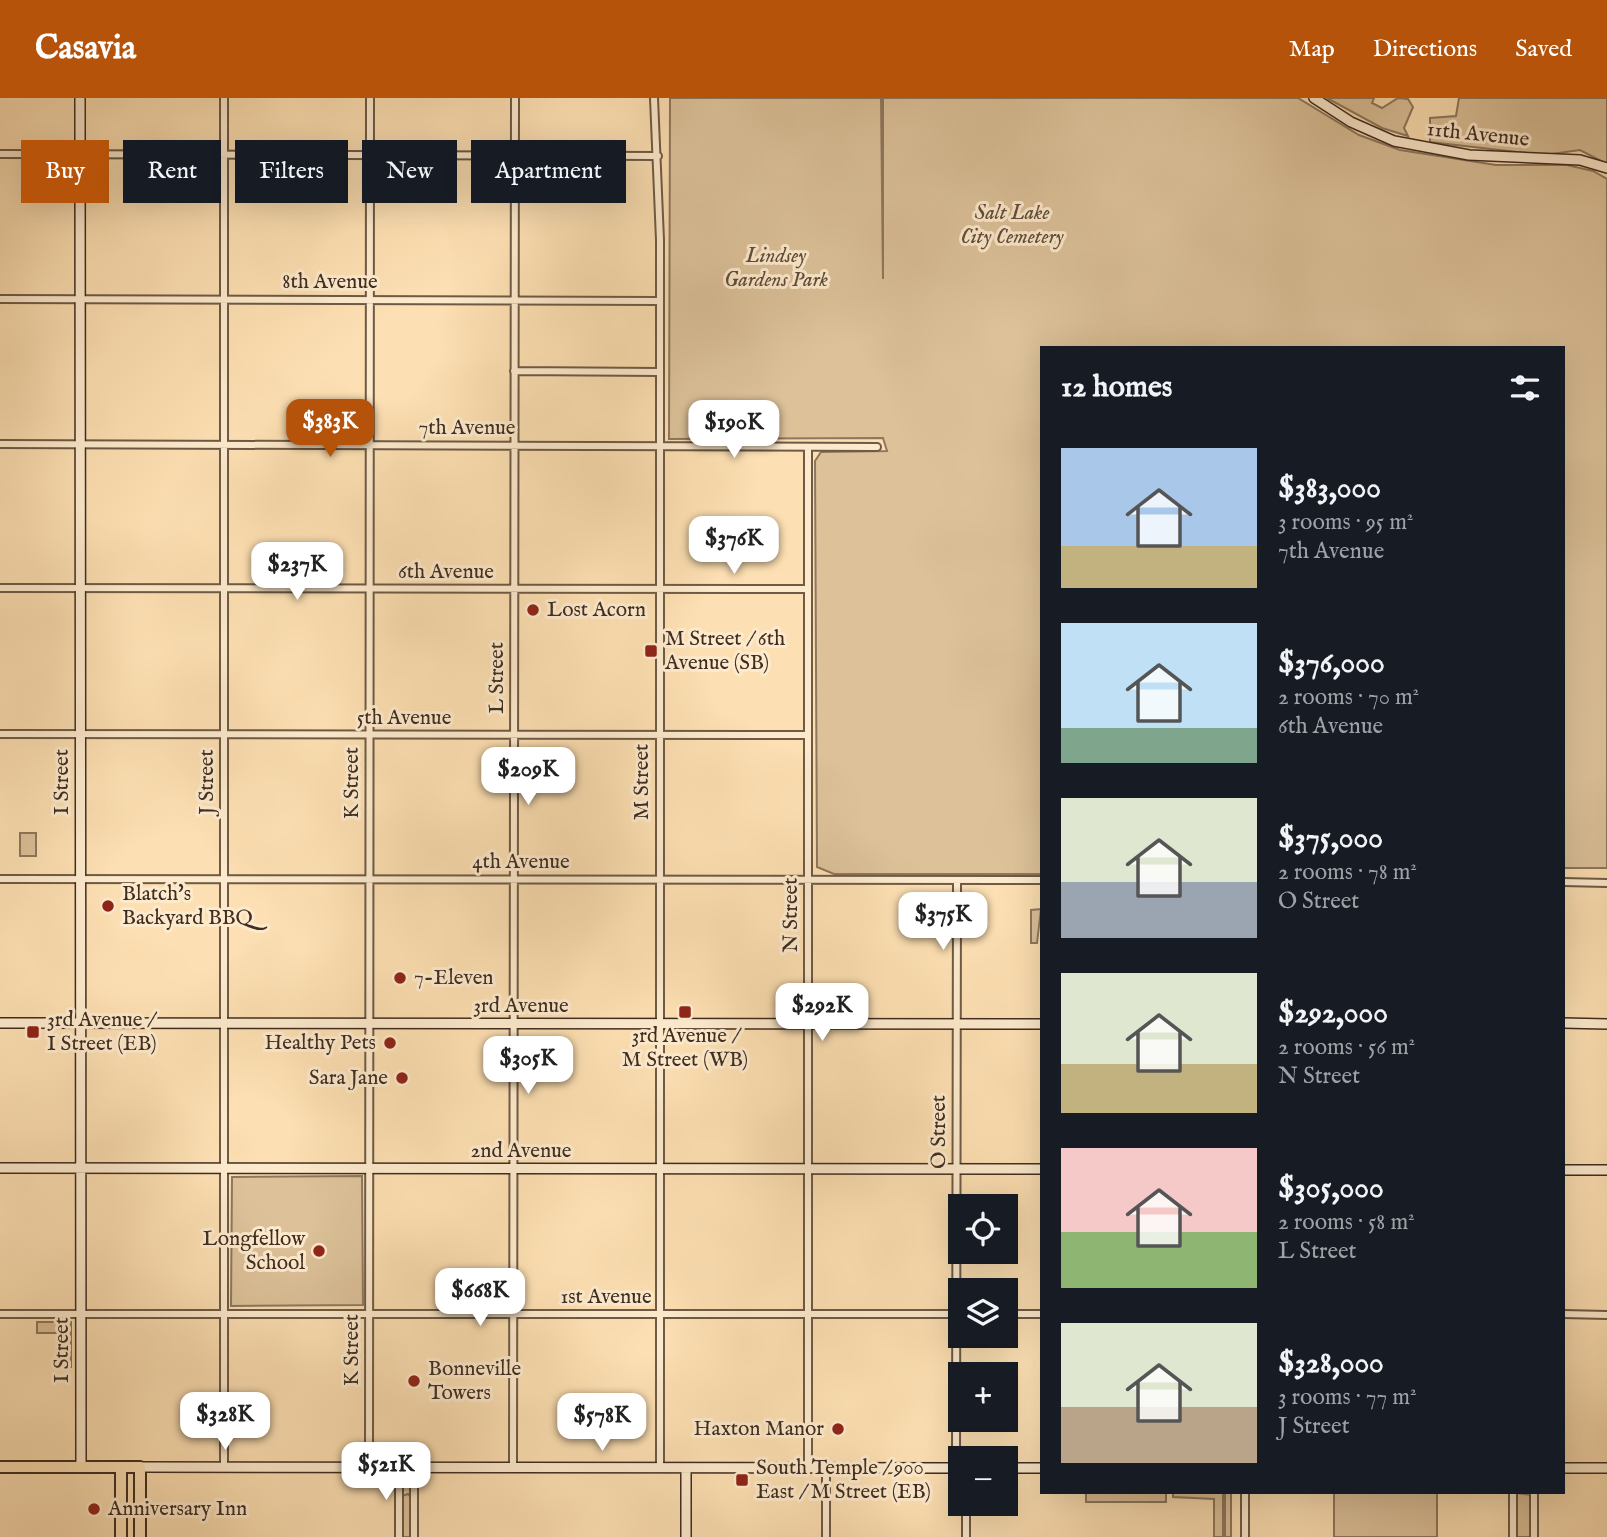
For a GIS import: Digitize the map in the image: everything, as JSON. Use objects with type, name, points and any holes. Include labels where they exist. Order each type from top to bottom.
[{"type":"main road","points":[[0,1467],[140,1467],[140,1537]]},
{"type":"main road","points":[[121,1467],[121,1537]]},
{"type":"street","name":"I Street","points":[[80,98],[80,140]]},
{"type":"street","name":"J Street","points":[[224,98],[224,1467]]},
{"type":"street","name":"K Street","points":[[370,98],[370,140]]},
{"type":"street","name":"L Street","points":[[515,98],[515,140]]},
{"type":"street","name":"M Street","points":[[654,98],[658,156],[660,301],[660,1467]]},
{"type":"street","name":"11th Avenue","points":[[1314,98],[1351,122],[1394,141],[1448,152],[1516,159],[1580,160],[1607,168]]},
{"type":"street","points":[[0,154],[21,154]]},
{"type":"street","points":[[109,154],[362,155]]},
{"type":"street","points":[[626,156],[658,156]]},
{"type":"street","name":"I Street","points":[[80,203],[80,1467]]},
{"type":"street","name":"K Street","points":[[369,1467],[370,203]]},
{"type":"street","name":"L Street","points":[[513,1467],[515,203]]},
{"type":"street","name":"8th Avenue","points":[[0,299],[660,301]]},
{"type":"street","points":[[514,371],[660,372]]},
{"type":"street","name":"7th Avenue","points":[[0,444],[877,447]]},
{"type":"street","name":"N Street","points":[[808,447],[808,1468]]},
{"type":"street","name":"6th Avenue","points":[[0,588],[807,589]]},
{"type":"street","name":"5th Avenue","points":[[0,734],[808,736]]},
{"type":"street","name":"4th Avenue","points":[[0,879],[1040,880]]},
{"type":"street","name":"O Street","points":[[957,881],[959,1278]]},
{"type":"street","points":[[1565,883],[1607,883]]},
{"type":"street","name":"3rd Avenue","points":[[0,1023],[1040,1024]]},
{"type":"street","points":[[1565,1023],[1607,1024]]},
{"type":"street","name":"2nd Avenue","points":[[0,1168],[1040,1169]]},
{"type":"street","points":[[1565,1170],[1607,1170]]},
{"type":"street","name":"1st Avenue","points":[[0,1314],[948,1314]]},
{"type":"street","points":[[1018,1314],[1040,1314]]},
{"type":"street","points":[[1565,1314],[1607,1315]]},
{"type":"street","name":"O Street","points":[[959,1348],[959,1446]]},
{"type":"street","points":[[140,1467],[948,1468]]},
{"type":"street","points":[[399,1467],[399,1537]]},
{"type":"street","points":[[414,1467],[414,1537]]},
{"type":"street","points":[[686,1468],[686,1537]]},
{"type":"street","points":[[826,1468],[826,1537]]},
{"type":"street","points":[[1018,1468],[1040,1468]]},
{"type":"street","points":[[1565,1468],[1607,1468]]},
{"type":"street","points":[[1245,1494],[1245,1537]]},
{"type":"street","points":[[1513,1494],[1513,1537]]},
{"type":"street","points":[[1534,1494],[1534,1537]]},
{"type":"street","points":[[966,1516],[966,1537]]},
{"type":"green space","name":"Salt Lake City Cemetery","points":[[670,98],[881,98],[883,279],[883,98],[1298,98],[1359,135],[1400,150],[1496,165],[1567,165],[1593,171],[1607,179],[1607,868],[1565,868],[1565,346],[1040,346],[1040,874],[834,874],[817,867],[815,461],[821,452],[887,451],[883,438],[669,439]]},
{"type":"green space","points":[[1327,98],[1374,98],[1372,103],[1382,108],[1398,98],[1408,99],[1413,107],[1404,128],[1408,136],[1382,128]]},
{"type":"green space","points":[[1459,98],[1607,98],[1607,164],[1580,150],[1544,155],[1430,142],[1430,118],[1456,116]]},
{"type":"green space","points":[[20,833],[36,833],[36,856],[20,856]]},
{"type":"green space","points":[[1040,909],[1037,943],[1031,943],[1031,910]]},
{"type":"green space","points":[[362,1176],[363,1305],[231,1306],[232,1177]]},
{"type":"green space","points":[[37,1322],[71,1322],[71,1367],[61,1367],[61,1333],[37,1333]]},
{"type":"green space","points":[[408,1494],[411,1497],[411,1537],[402,1537],[402,1496]]},
{"type":"green space","points":[[1086,1494],[1166,1494],[1166,1502],[1086,1502]]},
{"type":"green space","points":[[1173,1494],[1223,1494],[1223,1537],[1214,1537],[1214,1499],[1173,1497]]},
{"type":"green space","points":[[1225,1494],[1231,1494],[1231,1537],[1225,1537]]},
{"type":"green space","points":[[1334,1494],[1437,1494],[1437,1537],[1334,1537]]},
{"type":"green space","points":[[1517,1494],[1531,1495],[1531,1537],[1516,1537]]},
{"type":"place","name":"Lost Acorn","points":[[533,610]]},
{"type":"place","name":"M Street / 6th Avenue (SB)","points":[[651,651]]},
{"type":"place","name":"Blatch's Backyard BBQ","points":[[108,906]]},
{"type":"place","name":"7-Eleven","points":[[400,978]]},
{"type":"place","name":"3rd Avenue / M Street (WB)","points":[[685,1012]]},
{"type":"place","name":"3rd Avenue / I Street (EB)","points":[[33,1032]]},
{"type":"place","name":"Healthy Pets","points":[[390,1043]]},
{"type":"place","name":"Sara Jane","points":[[402,1078]]},
{"type":"place","name":"Longfellow School","points":[[319,1251]]},
{"type":"place","name":"Bonneville Towers","points":[[414,1381]]},
{"type":"place","name":"Haxton Manor","points":[[838,1429]]},
{"type":"place","name":"South Temple / 900 East / M Street (EB)","points":[[742,1480]]},
{"type":"place","name":"Anniversary Inn","points":[[94,1509]]},
{"type":"park label","name":"Lindsey Gardens Park","points":[[776,268]]}]
